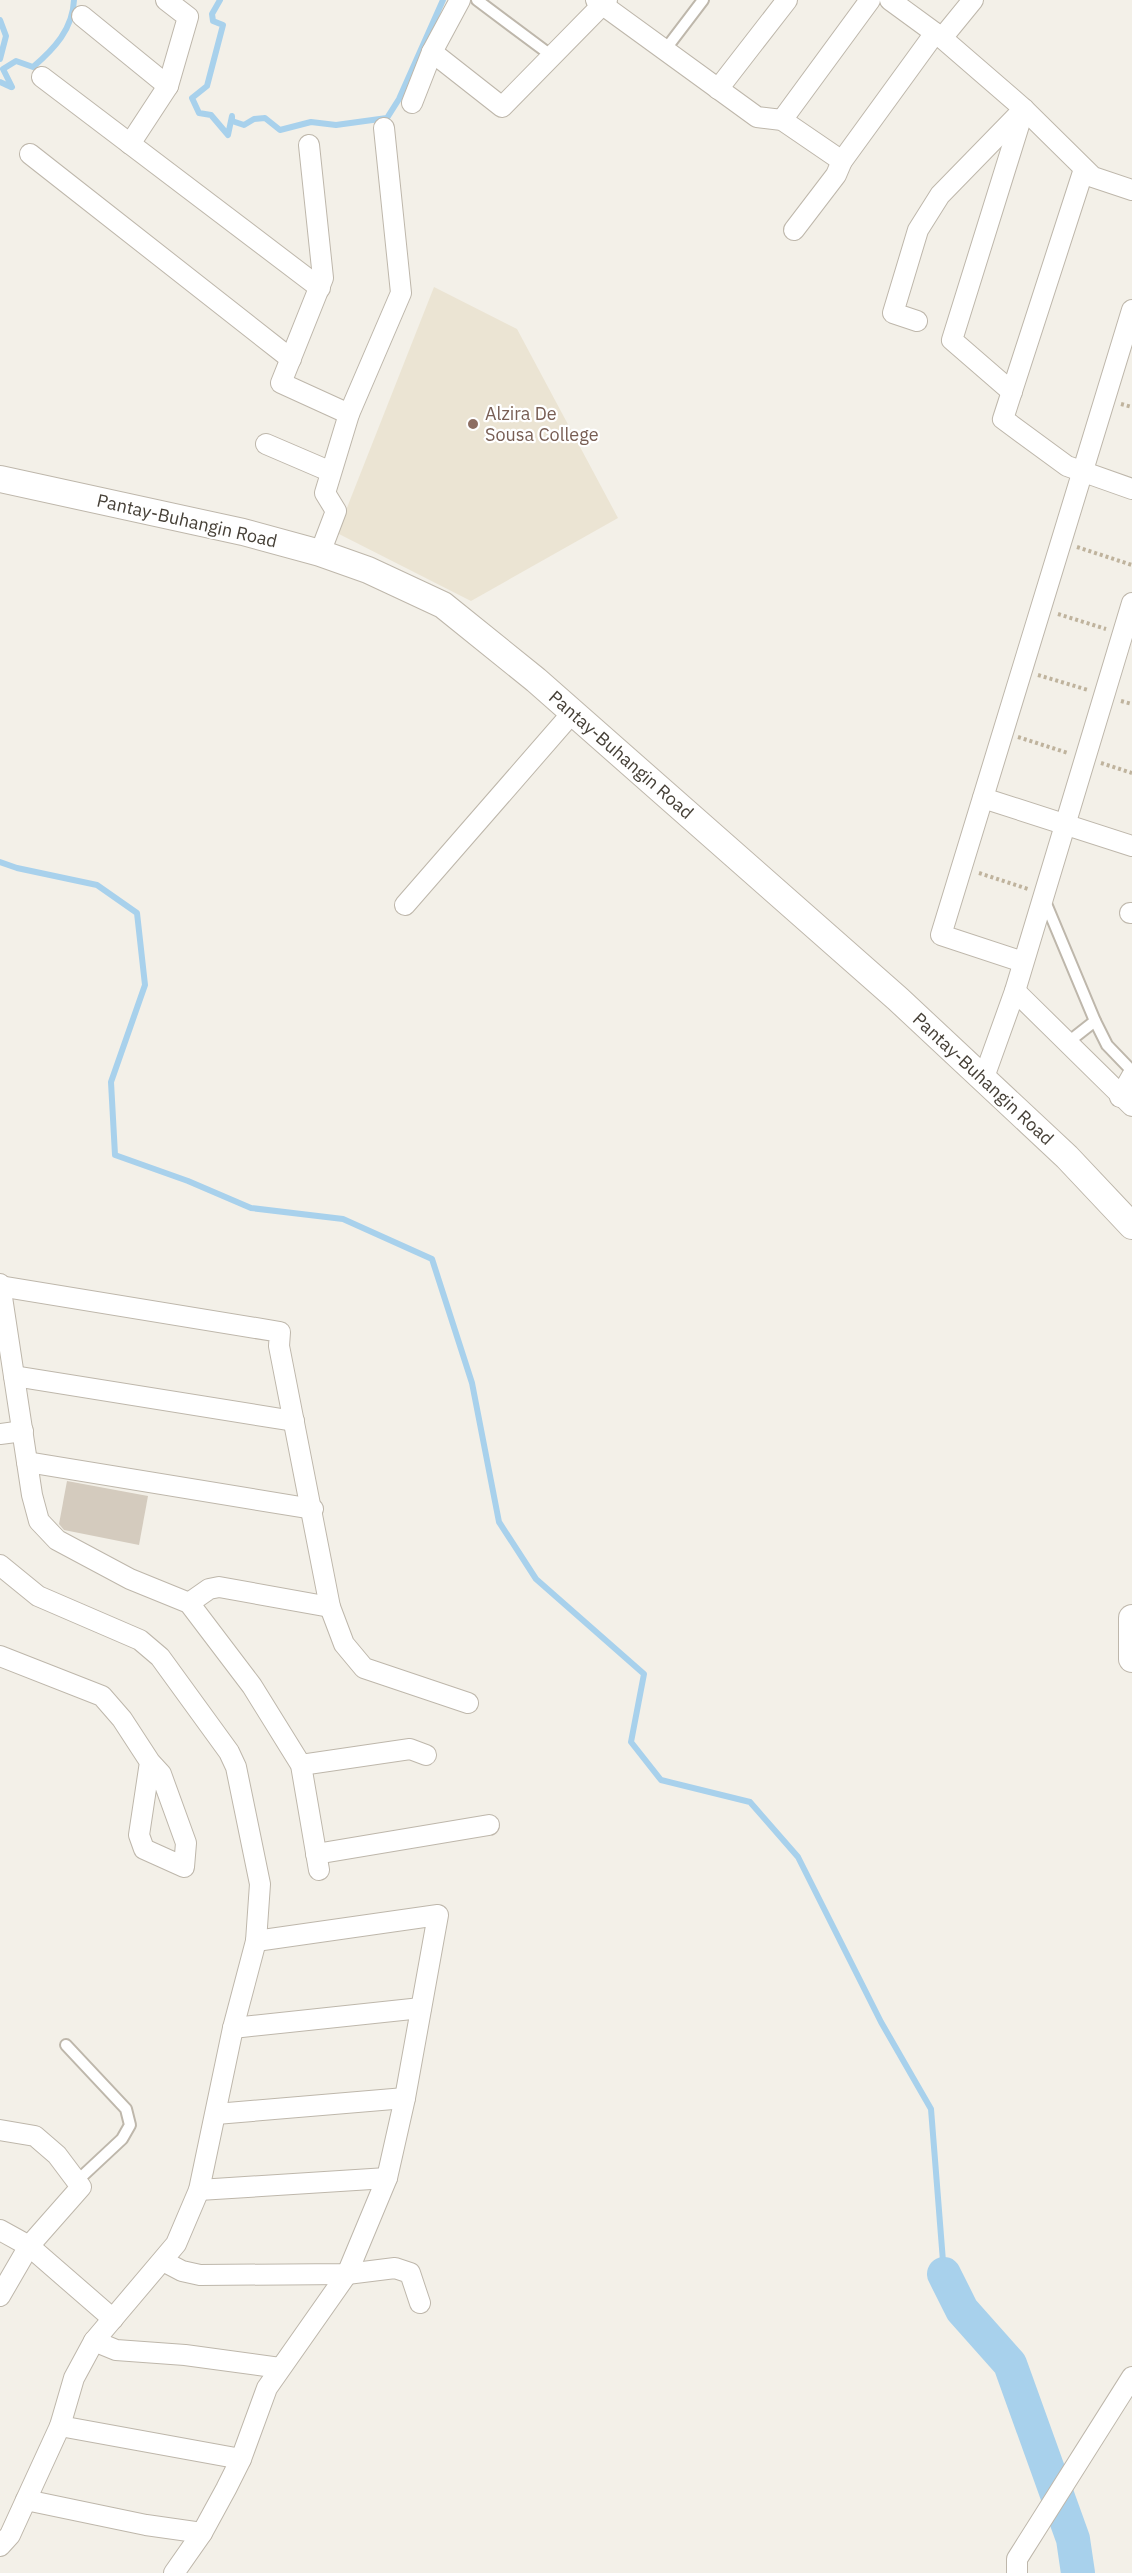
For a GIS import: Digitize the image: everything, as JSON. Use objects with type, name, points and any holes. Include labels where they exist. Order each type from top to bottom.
[{"type":"street","points":[[130,144],[168,86],[188,17],[166,0]]},
{"type":"street","points":[[412,103],[432,52],[460,0]]},
{"type":"street","points":[[718,88],[787,0]]},
{"type":"street","points":[[782,120],[870,0]]},
{"type":"street","points":[[890,0],[939,36],[1024,109],[1094,177],[1132,190]]},
{"type":"street","points":[[794,230],[836,175],[842,161],[939,36],[973,0]]},
{"type":"street","points":[[432,52],[502,107],[602,1],[758,117],[782,120],[842,161]]},
{"type":"street","points":[[82,16],[168,86]]},
{"type":"street","points":[[42,77],[320,288]]},
{"type":"street","points":[[917,321],[893,313],[918,230],[940,195],[1024,109]]},
{"type":"street","points":[[1012,392],[952,339],[1024,109]]},
{"type":"street","points":[[320,553],[336,511],[325,493],[329,471],[349,414],[401,293],[384,128]]},
{"type":"street","points":[[309,145],[323,278],[281,383],[349,414]]},
{"type":"street","points":[[30,154],[291,359]]},
{"type":"street","points":[[1084,169],[1004,419],[1067,466],[1084,474],[1132,489]]},
{"type":"street","points":[[1023,962],[941,935],[1084,474],[1132,310]]},
{"type":"street","points":[[266,444],[329,471]]},
{"type":"street","name":"Pantay-Buhangin Road","points":[[0,479],[243,532],[320,553],[368,570],[443,605],[573,712],[898,999],[1066,1157],[1132,1226]]},
{"type":"street","points":[[983,1080],[1015,992],[1132,603]]},
{"type":"street","points":[[405,905],[573,712]]},
{"type":"street","points":[[983,798],[1132,846]]},
{"type":"street","points":[[1015,992],[1126,1101]]},
{"type":"street","points":[[1126,1101],[1132,1076]]},
{"type":"street","points":[[468,1703],[364,1668],[344,1644],[330,1607],[279,1346],[280,1332],[0,1285],[27,1462],[39,1521],[57,1540],[130,1579],[189,1603],[252,1686],[301,1766],[317,1862],[489,1825]]},
{"type":"street","points":[[14,1376],[294,1421]]},
{"type":"street","points":[[0,1434],[23,1431]]},
{"type":"street","points":[[27,1462],[312,1509]]},
{"type":"street","points":[[0,1565],[38,1596],[141,1640],[160,1657],[229,1752],[236,1767],[260,1884],[256,1941],[233,2028],[200,2190],[176,2244],[94,2341],[74,2378],[60,2426],[10,2535],[0,2546]]},
{"type":"street","points":[[189,1603],[209,1589],[219,1587],[330,1607]]},
{"type":"street","points":[[1132,1618],[1132,1659]]},
{"type":"street","points":[[0,1656],[102,1696],[122,1719],[150,1762],[161,1774],[186,1842],[184,1868],[144,1849],[139,1835],[150,1762]]},
{"type":"street","points":[[301,1766],[410,1749],[426,1755]]},
{"type":"street","points":[[174,2573],[202,2533],[241,2459],[267,2388],[347,2274],[387,2178],[405,2098],[438,1915],[256,1941]]},
{"type":"street","points":[[233,2028],[421,2008]]},
{"type":"street","points":[[216,2114],[405,2098]]},
{"type":"street","points":[[0,2130],[35,2136],[57,2155],[81,2187],[28,2246],[0,2296]]},
{"type":"street","points":[[200,2190],[387,2178]]},
{"type":"street","points":[[0,2230],[28,2246],[113,2319]]},
{"type":"street","points":[[163,2261],[182,2271],[200,2275],[347,2274],[395,2268],[410,2273],[420,2303]]},
{"type":"street","points":[[94,2341],[116,2350],[185,2355],[280,2368]]},
{"type":"street","points":[[1017,2573],[1017,2559],[1132,2376]]},
{"type":"street","points":[[60,2426],[241,2459]]},
{"type":"street","points":[[26,2500],[146,2525],[202,2533]]},
{"type":"lane","points":[[477,0],[552,56]]},
{"type":"lane","points":[[665,50],[703,0]]},
{"type":"lane","points":[[1043,896],[1107,1045],[1132,1071]]},
{"type":"lane","points":[[1067,1043],[1095,1020]]},
{"type":"lane","points":[[66,2045],[126,2109],[130,2125],[122,2139],[77,2181]]},
{"type":"path","points":[[1062,542],[1132,565]]},
{"type":"path","points":[[1041,609],[1122,634]]},
{"type":"path","points":[[1023,670],[1132,704]]},
{"type":"path","points":[[962,867],[1043,896]]},
{"type":"shaded area","name":"Alzira De Sousa College","points":[[434,287],[517,329],[618,518],[471,601],[337,533]]},
{"type":"building","points":[[67,1481],[148,1496],[139,1545],[64,1530],[59,1524]]},
{"type":"waterway","points":[[12,87],[3,69],[16,61],[33,67],[48,53],[66,29],[74,0]]},
{"type":"waterway","points":[[220,0],[212,14],[213,21],[223,25],[207,86],[192,98],[199,113],[211,115],[228,135],[232,116],[232,121],[244,125],[254,119],[265,118],[280,130],[311,122],[336,125],[387,118],[399,99],[443,0]]},
{"type":"waterway","points":[[0,20],[6,36],[0,59]]},
{"type":"waterway","points":[[0,82],[11,87]]},
{"type":"waterway","points":[[0,862],[17,868],[97,885],[137,913],[145,985],[111,1082],[115,1155],[188,1181],[251,1208],[343,1219],[432,1259],[472,1383],[499,1522],[536,1579],[644,1674],[631,1742],[661,1780],[750,1802],[798,1857],[881,2022],[931,2109],[944,2274]]},
{"type":"waterway","points":[[944,2274],[962,2310],[1010,2364],[1073,2539],[1078,2573]]},
{"type":"place","name":"Alzira De Sousa College","points":[[473,424]]}]
